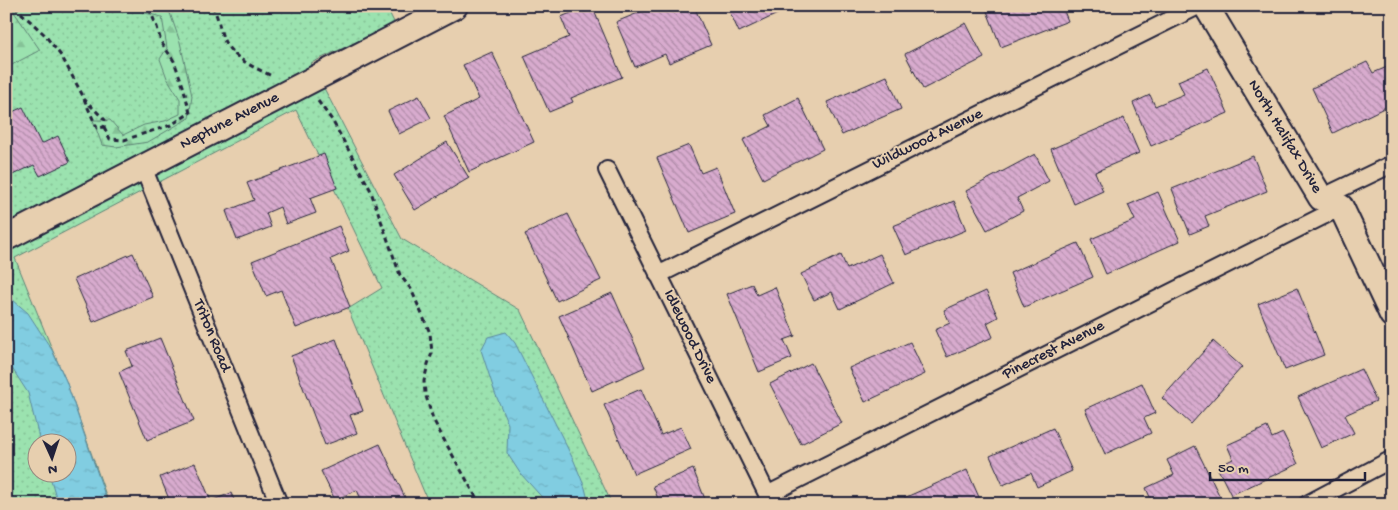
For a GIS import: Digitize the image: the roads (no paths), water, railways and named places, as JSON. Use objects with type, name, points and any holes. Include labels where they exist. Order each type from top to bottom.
[{"type":"street","name":"Neptune Avenue","points":[[6,238],[455,6]]},
{"type":"street","name":"Wildwood Avenue","points":[[658,274],[1198,6]]},
{"type":"street","name":"North Halifax Drive","points":[[1206,6],[1331,203],[1392,315]]},
{"type":"street","name":"Pinecrest Avenue","points":[[769,499],[1331,203],[1392,164]]},
{"type":"street","name":"Triton Road","points":[[143,167],[279,504]]},
{"type":"street","name":"Idlewood Drive","points":[[607,170],[769,499]]},
{"type":"street","points":[[1307,504],[1392,460]]},
{"type":"water","points":[[6,298],[13,300],[28,313],[52,350],[66,381],[108,504],[58,504],[52,482],[78,482],[78,432],[38,432],[28,393],[6,359]]},
{"type":"water","points":[[506,332],[515,343],[574,461],[589,504],[548,504],[520,473],[507,453],[508,424],[495,393],[481,350],[488,337]]}]
